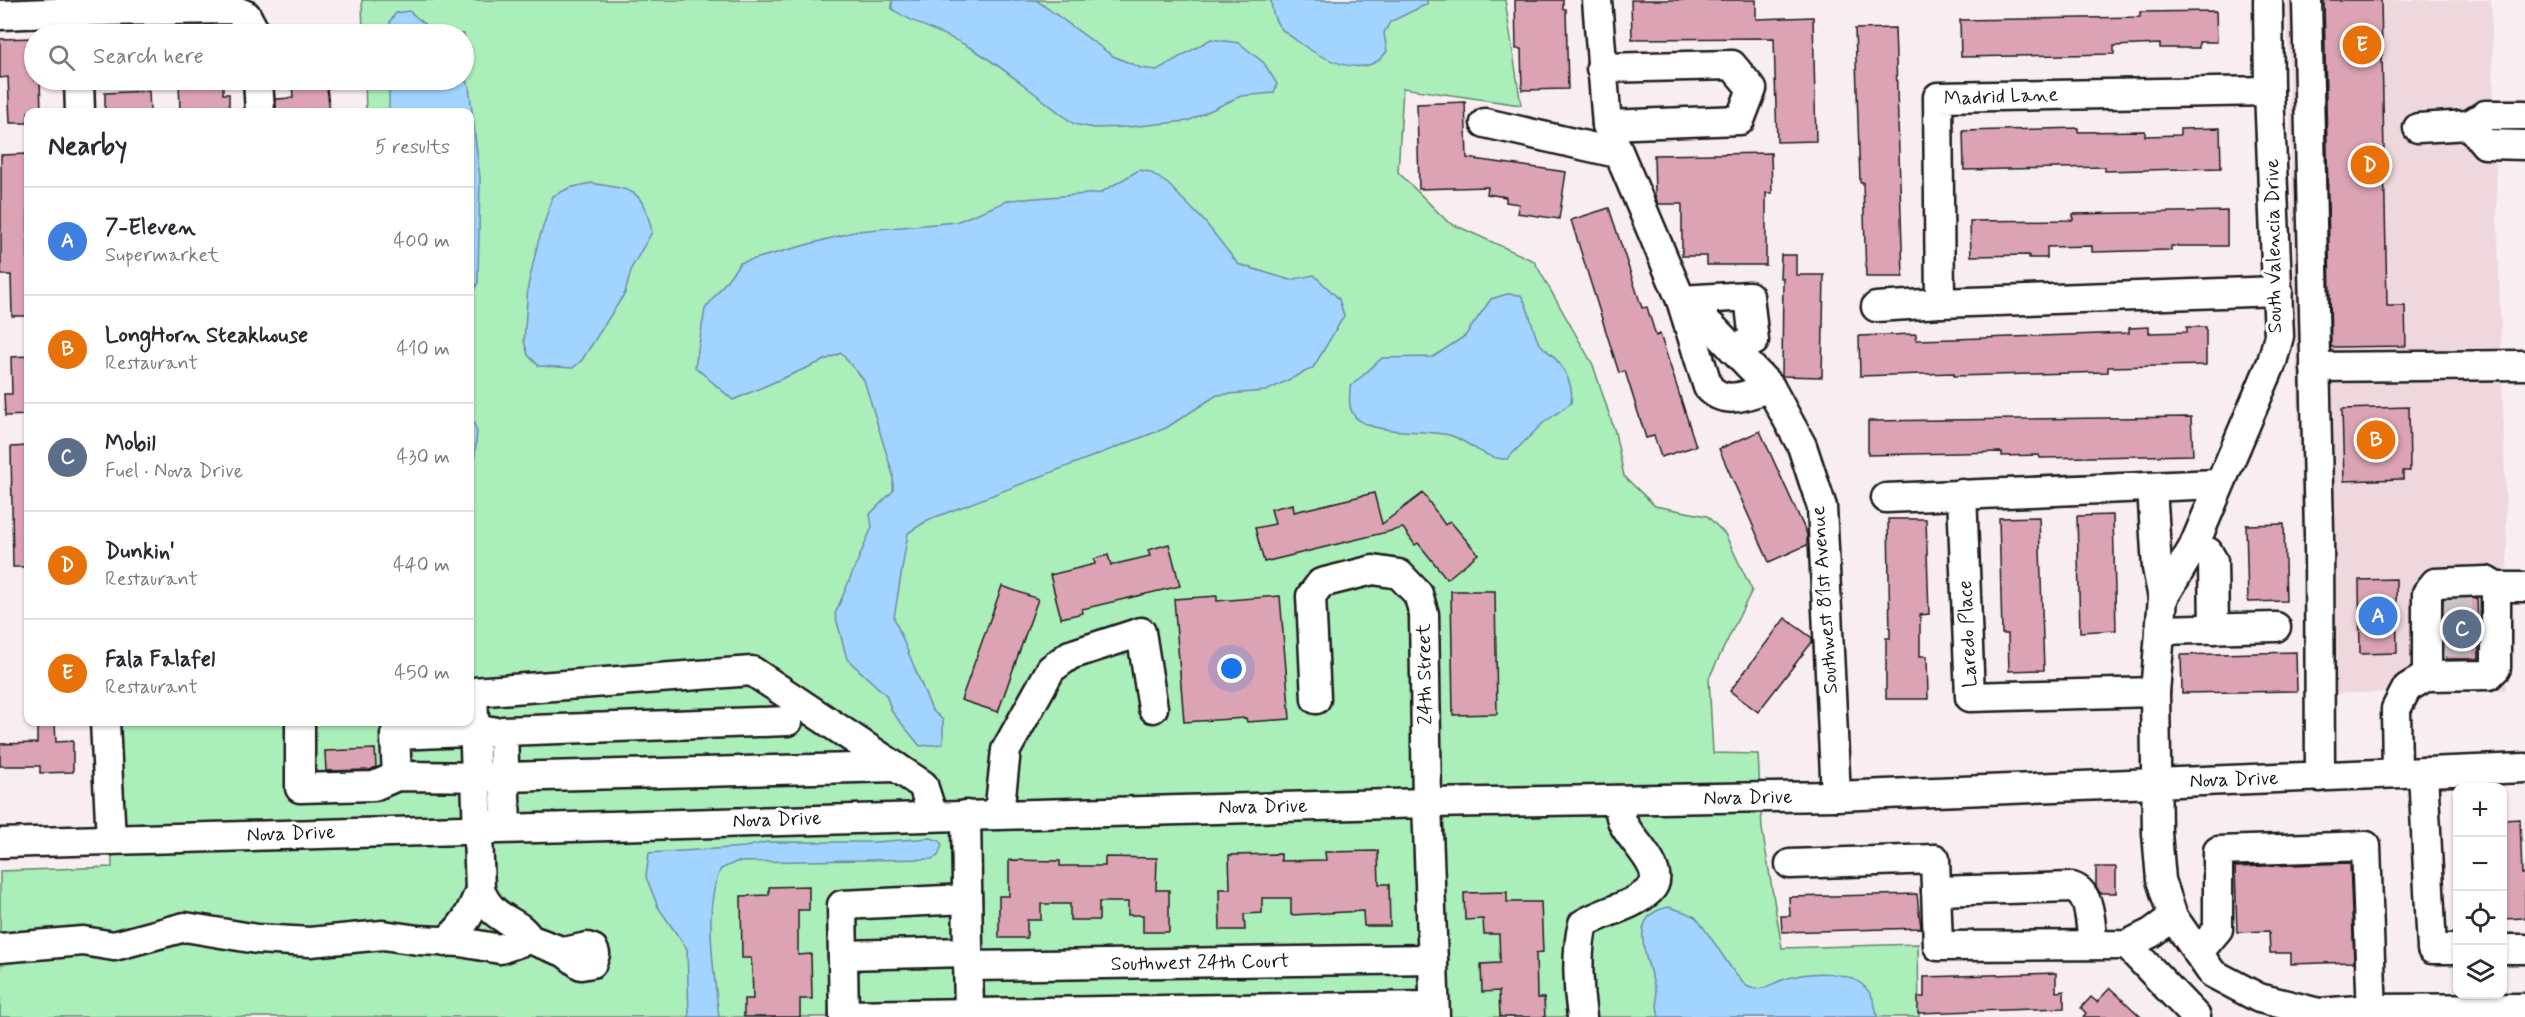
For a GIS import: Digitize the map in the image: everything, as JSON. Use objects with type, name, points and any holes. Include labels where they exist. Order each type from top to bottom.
[{"type":"street","name":"Southwest 81st Avenue","points":[[1598,0],[1606,125],[1681,300],[1770,387],[1802,446],[1822,507],[1836,796]]},
{"type":"street","name":"South Valencia Drive","points":[[2268,0],[2278,336],[2272,362],[2218,484],[2193,548],[2163,598],[2156,692],[2157,833],[2161,880],[2174,917],[2212,973],[2259,998],[2319,1015],[2525,1008]]},
{"type":"street","points":[[2307,0],[2319,533],[2320,777]]},
{"type":"street","points":[[0,15],[232,9],[250,24]]},
{"type":"street","points":[[1601,68],[1732,65],[1752,89],[1740,120],[1606,125]]},
{"type":"street","points":[[79,90],[80,108]]},
{"type":"street","points":[[259,90],[260,108]]},
{"type":"street","name":"Madrid Lane","points":[[1940,303],[1938,98],[2269,91]]},
{"type":"street","points":[[2418,128],[2469,125],[2484,115],[2525,115]]},
{"type":"street","points":[[1485,123],[1617,153]]},
{"type":"street","points":[[2469,125],[2485,144],[2525,144]]},
{"type":"street","points":[[1876,307],[2278,291]]},
{"type":"street","points":[[1733,349],[1754,341],[1749,296],[1681,300],[1708,387],[1715,394],[1737,398],[1770,387]]},
{"type":"street","points":[[2315,367],[2525,364]]},
{"type":"street","points":[[1886,498],[2218,484]]},
{"type":"street","points":[[2152,487],[2157,568],[2163,598]]},
{"type":"street","name":"Laredo Place","points":[[1962,494],[1970,697],[2156,692]]},
{"type":"street","points":[[2193,548],[2208,552],[2213,561],[2214,628]]},
{"type":"street","name":"24th Street","points":[[1316,699],[1311,596],[1321,583],[1373,570],[1399,574],[1418,594],[1424,614],[1427,802]]},
{"type":"street","points":[[2427,676],[2436,642],[2436,611],[2427,592],[2435,583],[2486,581],[2491,603],[2489,641],[2496,668],[2488,675],[2427,676],[2407,688],[2396,709],[2410,772],[2432,949],[2453,949]]},
{"type":"street","points":[[2491,603],[2525,587]]},
{"type":"street","points":[[2160,630],[2276,627]]},
{"type":"street","points":[[999,814],[1006,750],[1051,669],[1070,654],[1141,632],[1153,708]]},
{"type":"street","points":[[474,679],[752,671],[923,785],[933,816]]},
{"type":"street","points":[[398,776],[396,735],[788,721]]},
{"type":"street","points":[[105,726],[111,840]]},
{"type":"street","points":[[300,726],[300,834]]},
{"type":"street","points":[[474,726],[476,777],[493,828]]},
{"type":"street","points":[[445,942],[458,932],[468,919],[480,891],[504,777],[503,731]]},
{"type":"street","points":[[300,788],[374,786],[398,776],[504,777],[896,767]]},
{"type":"street","name":"Nova Drive","points":[[0,843],[1427,802],[1836,796],[2525,768]]},
{"type":"street","points":[[1582,1017],[1580,938],[1583,924],[1597,915],[1630,903],[1650,890],[1655,880],[1654,869],[1622,821],[1618,800]]},
{"type":"street","points":[[967,899],[842,905],[844,1016],[1435,1011],[1427,802]]},
{"type":"street","points":[[966,814],[969,1016]]},
{"type":"street","points":[[2198,953],[2218,929],[2218,851],[2366,846],[2372,1013]]},
{"type":"street","points":[[1790,864],[1935,859],[1938,946],[2127,945],[2151,933],[2174,917]]},
{"type":"street","points":[[1936,891],[2072,887],[2079,889],[2087,900],[2093,944]]},
{"type":"street","points":[[480,891],[491,910],[526,932],[529,939]]},
{"type":"street","points":[[0,948],[83,941],[114,946],[185,927],[257,939],[309,942],[383,935],[461,942],[500,949],[529,939],[564,952]]},
{"type":"street","points":[[2127,945],[2196,1017]]},
{"type":"street","points":[[2507,949],[2525,949]]},
{"type":"street","name":"Southwest 24th Court","points":[[843,955],[968,959],[1433,959]]},
{"type":"shaded area","points":[[2287,0],[2491,0],[2507,550],[2506,690],[2303,694],[2302,555]]},
{"type":"green space","points":[[362,0],[1505,0],[1521,105],[1403,88],[1398,172],[1448,222],[1534,261],[1593,365],[1615,432],[1624,476],[1655,506],[1707,516],[1725,534],[1752,590],[1709,678],[1713,753],[1758,754],[1762,829],[1782,948],[1918,944],[1919,1017],[0,1017],[0,871],[112,867],[109,726],[474,726],[474,108],[366,108],[365,90],[474,90],[474,24],[363,24]]},
{"type":"water","points":[[892,0],[1036,0],[1113,56],[1141,68],[1157,70],[1211,39],[1239,43],[1264,63],[1277,84],[1274,93],[1241,96],[1188,121],[1094,128],[1074,124],[984,56],[892,9]]},
{"type":"water","points":[[1271,0],[1427,0],[1427,4],[1390,22],[1384,33],[1387,51],[1378,60],[1367,65],[1355,66],[1330,60],[1307,48],[1285,32],[1275,20]]},
{"type":"water","points":[[409,11],[425,24],[390,24],[396,13]]},
{"type":"water","points":[[389,90],[469,90],[472,108],[389,108]]},
{"type":"water","points":[[474,128],[480,178],[478,282],[474,290]]},
{"type":"water","points":[[1139,170],[1150,172],[1168,184],[1205,222],[1238,264],[1290,280],[1314,275],[1339,299],[1344,316],[1313,368],[1266,391],[1217,395],[1166,428],[928,520],[908,533],[894,618],[932,710],[943,720],[943,744],[920,746],[892,712],[886,695],[847,659],[835,614],[872,527],[870,514],[893,491],[893,475],[864,380],[841,353],[733,400],[695,367],[705,309],[740,263],[857,231],[956,222],[1010,200],[1100,193]]},
{"type":"water","points":[[591,183],[634,193],[644,206],[652,232],[632,267],[625,293],[582,360],[573,368],[539,366],[528,355],[524,341],[528,286],[538,242],[553,196],[569,188]]},
{"type":"water","points":[[1507,294],[1521,295],[1537,339],[1565,372],[1572,396],[1571,403],[1542,424],[1507,459],[1492,457],[1452,436],[1379,428],[1365,424],[1355,417],[1350,406],[1350,387],[1382,358],[1433,357],[1465,336],[1491,299]]},
{"type":"water","points":[[474,424],[477,432],[474,463]]},
{"type":"water","points":[[931,838],[940,841],[942,845],[938,856],[932,859],[736,862],[721,869],[715,884],[711,921],[719,1017],[689,1017],[687,949],[658,907],[646,877],[649,853],[745,847],[767,842],[873,842]]},
{"type":"water","points":[[1669,907],[1695,917],[1745,985],[1755,989],[1763,988],[1782,980],[1817,973],[1843,976],[1864,986],[1872,997],[1877,1017],[1659,1017],[1656,992],[1645,953],[1643,929],[1647,919],[1655,912]]},
{"type":"building","points":[[1515,0],[1563,0],[1563,9],[1566,9],[1568,89],[1522,90],[1521,49],[1516,49]]},
{"type":"building","points":[[1631,0],[1756,0],[1756,19],[1813,17],[1816,141],[1777,142],[1774,38],[1632,39]]},
{"type":"building","points":[[2324,0],[2381,0],[2387,306],[2405,306],[2406,346],[2331,347]]},
{"type":"building","points":[[2216,11],[2217,42],[2199,42],[2199,48],[2160,48],[2160,44],[2114,46],[2114,54],[1961,57],[1960,20],[2140,17],[2140,12]]},
{"type":"building","points":[[1895,28],[1903,277],[1866,277],[1855,29]]},
{"type":"building","points":[[24,38],[24,90],[40,90],[41,108],[24,108],[24,123],[10,123],[8,77],[0,78],[0,39]]},
{"type":"building","points":[[179,90],[223,90],[223,94],[229,94],[229,108],[180,108]]},
{"type":"building","points":[[293,90],[327,90],[330,108],[276,108],[276,99],[293,98]]},
{"type":"building","points":[[149,91],[150,108],[105,108],[105,93]]},
{"type":"building","points":[[1465,102],[1467,158],[1566,172],[1559,219],[1517,213],[1519,204],[1506,202],[1506,197],[1487,194],[1488,187],[1419,189],[1417,104]]},
{"type":"building","points":[[2078,128],[2078,132],[2145,131],[2145,136],[2180,135],[2180,129],[2220,128],[2221,168],[2105,171],[2105,167],[1964,170],[1963,131]]},
{"type":"building","points":[[1771,153],[1772,193],[1766,193],[1766,265],[1707,265],[1707,256],[1682,256],[1682,204],[1658,204],[1655,195],[1654,155]]},
{"type":"building","points":[[24,154],[24,316],[12,316],[11,275],[1,275],[1,155]]},
{"type":"building","points":[[1609,208],[1642,308],[1647,307],[1656,336],[1660,334],[1696,446],[1661,457],[1654,436],[1646,438],[1625,371],[1619,373],[1571,220]]},
{"type":"building","points":[[2227,211],[2227,246],[2171,246],[2171,250],[2092,252],[2092,246],[2047,247],[2047,258],[2029,258],[2029,255],[1971,256],[1970,221],[2073,220],[2073,214]]},
{"type":"building","points":[[1781,255],[1796,255],[1796,275],[1824,275],[1822,377],[1782,376],[1783,278],[1780,278]]},
{"type":"building","points":[[2149,327],[2149,333],[2187,332],[2187,327],[2206,327],[2206,365],[2108,367],[2108,372],[1860,376],[1859,336],[1916,334],[1916,340],[1954,339],[2129,333],[2129,328]]},
{"type":"building","points":[[24,356],[24,415],[5,416],[4,394],[12,394],[11,357]]},
{"type":"building","points":[[2409,407],[2410,471],[2403,471],[2403,479],[2344,481],[2342,409]]},
{"type":"building","points":[[2191,417],[2193,455],[2040,458],[2039,455],[2002,456],[2002,452],[1868,455],[1868,421]]},
{"type":"building","points":[[1760,431],[1807,534],[1807,545],[1769,562],[1719,449]]},
{"type":"building","points":[[24,446],[24,567],[13,567],[11,447]]},
{"type":"building","points":[[1374,493],[1382,524],[1423,493],[1445,525],[1450,521],[1478,554],[1447,579],[1418,543],[1415,545],[1403,528],[1264,562],[1255,528],[1275,524],[1271,509],[1293,504],[1294,512]]},
{"type":"building","points":[[2113,515],[2116,630],[2080,632],[2077,516]]},
{"type":"building","points":[[2039,517],[2044,670],[2009,671],[2008,634],[2002,634],[1999,518]]},
{"type":"building","points":[[1888,519],[1926,519],[1929,614],[1920,615],[1920,656],[1927,656],[1928,699],[1886,699],[1886,638],[1890,638]]},
{"type":"building","points":[[2284,524],[2286,601],[2248,602],[2246,525]]},
{"type":"building","points":[[1169,544],[1180,586],[1082,609],[1083,613],[1061,618],[1050,575],[1095,564],[1094,559],[1108,555],[1111,565],[1150,556],[1148,550]]},
{"type":"building","points":[[2396,579],[2397,653],[2360,654],[2359,580]]},
{"type":"building","points":[[1002,586],[1038,599],[998,712],[961,700]]},
{"type":"building","points":[[1451,591],[1495,591],[1497,714],[1453,715]]},
{"type":"building","points":[[1217,596],[1217,601],[1280,596],[1290,719],[1247,722],[1246,718],[1184,722],[1174,599]]},
{"type":"building","points":[[2477,598],[2479,659],[2446,659],[2444,599]]},
{"type":"building","points":[[1785,618],[1812,638],[1812,642],[1758,712],[1730,691]]},
{"type":"building","points":[[2296,652],[2297,691],[2182,693],[2181,655]]},
{"type":"building","points":[[37,726],[55,726],[56,742],[73,741],[73,772],[40,773],[40,766],[0,766],[0,744],[37,743]]},
{"type":"building","points":[[375,749],[376,767],[370,770],[326,771],[325,751]]},
{"type":"building","points":[[2520,819],[2522,874],[2525,874],[2525,918],[2507,919],[2507,820]]},
{"type":"building","points":[[1378,851],[1379,884],[1389,884],[1390,926],[1364,926],[1363,911],[1291,915],[1291,898],[1262,898],[1262,913],[1244,914],[1245,930],[1220,930],[1219,889],[1230,889],[1229,855],[1281,854],[1281,861],[1326,860],[1325,852]]},
{"type":"building","points":[[1105,857],[1157,858],[1156,890],[1169,890],[1169,932],[1143,932],[1143,915],[1128,915],[1128,902],[1099,902],[1099,920],[1070,920],[1070,904],[1041,904],[1041,920],[1027,920],[1027,938],[999,938],[999,896],[1009,896],[1009,860],[1060,861],[1060,866],[1105,866]]},
{"type":"building","points":[[2350,863],[2354,962],[2291,964],[2291,953],[2270,953],[2269,931],[2237,932],[2235,867]]},
{"type":"building","points":[[2096,867],[2116,867],[2116,893],[2100,893],[2096,886]]},
{"type":"building","points":[[809,886],[809,910],[798,910],[798,955],[811,954],[812,999],[800,999],[800,1017],[744,1017],[744,999],[753,999],[751,958],[742,958],[741,896],[769,895],[769,887]]},
{"type":"building","points":[[1507,892],[1507,902],[1541,902],[1543,952],[1536,953],[1537,998],[1544,998],[1545,1017],[1500,1017],[1499,991],[1482,992],[1481,964],[1500,963],[1499,934],[1484,934],[1483,919],[1465,920],[1464,893]]},
{"type":"building","points":[[1917,894],[1921,928],[1782,932],[1781,916],[1790,916],[1789,897]]},
{"type":"building","points":[[2056,973],[2056,992],[2064,991],[2064,1008],[1918,1013],[1918,997],[1924,997],[1924,977]]},
{"type":"building","points":[[2110,988],[2141,1017],[2083,1017],[2086,1013],[2081,1008],[2091,997],[2097,1002]]},
{"type":"tunnel","points":[[2444,611],[2482,611]]},
{"type":"tunnel","points":[[2445,642],[2483,642]]},
{"type":"place","name":"Fala Falafel","points":[[2362,45]]},
{"type":"place","name":"Dunkin'","points":[[2370,165]]},
{"type":"place","name":"LongHorn Steakhouse","points":[[2376,440]]},
{"type":"place","name":"7-Eleven","points":[[2378,616]]},
{"type":"place","name":"Mobil","points":[[2462,629]]}]
